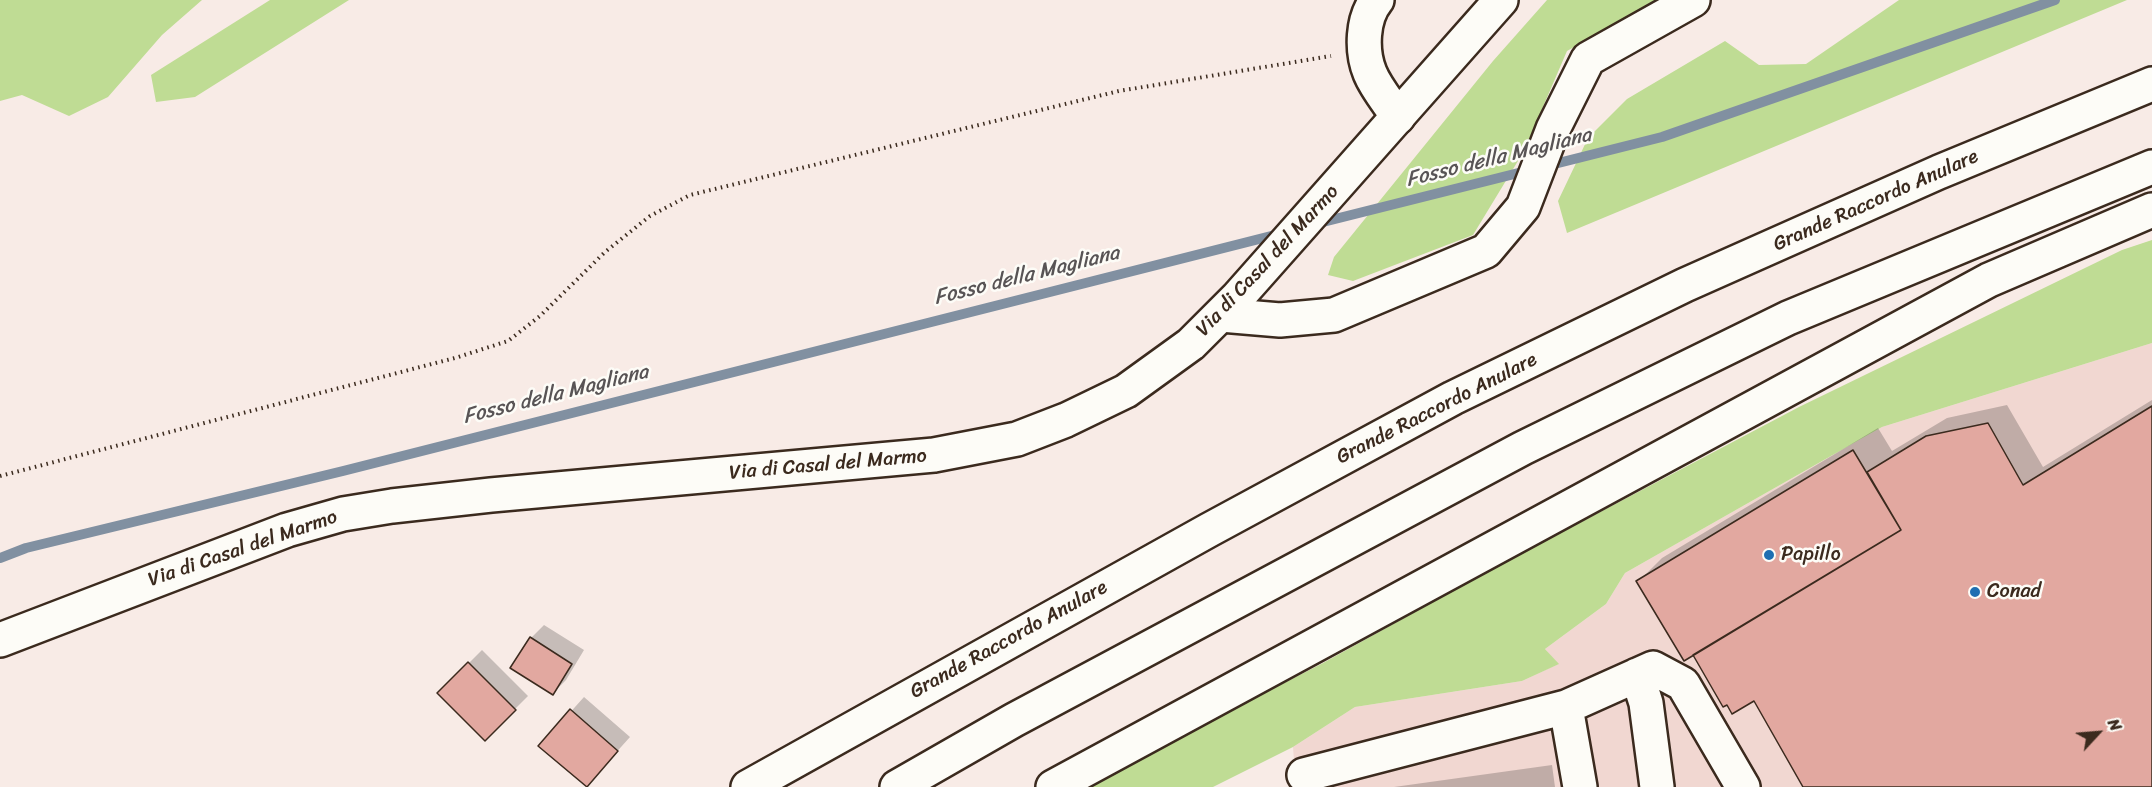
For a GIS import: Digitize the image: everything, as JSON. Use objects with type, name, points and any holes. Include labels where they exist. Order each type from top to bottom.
[{"type":"main road","points":[[1229,306],[1280,320],[1334,315],[1486,251],[1522,207],[1553,129],[1588,59],[1693,0]]},
{"type":"main road","name":"Via di Casal del Marmo","points":[[0,640],[266,538],[343,514],[491,495],[934,455],[1017,439],[1066,420],[1126,391],[1191,344],[1229,306],[1390,127],[1497,1]]},
{"type":"main road","points":[[1372,3],[1366,28],[1365,51],[1370,73],[1390,127]]},
{"type":"main road","name":"Grande Raccordo Anulare","points":[[748,787],[1209,530],[1453,398],[1685,285],[1939,172],[2152,84]]},
{"type":"main road","points":[[897,787],[1014,720],[1523,448],[1788,318],[2152,167]]},
{"type":"main road","points":[[1053,787],[1989,280],[2152,210]]},
{"type":"main road","points":[[1304,775],[1566,707],[1653,668],[1683,684],[1743,787]]},
{"type":"main road","points":[[1637,675],[1646,703],[1657,787]]},
{"type":"main road","points":[[1566,707],[1580,787]]},
{"type":"path","points":[[0,476],[455,358],[508,341],[540,316],[605,252],[650,216],[690,195],[1119,91],[1365,51]]},
{"type":"shaded area","points":[[2152,343],[2152,787],[1296,787],[1293,747],[1355,707],[1522,681],[1558,664],[1545,649],[1606,604],[1625,573],[1882,427]]},
{"type":"green space","points":[[0,0],[202,0],[162,35],[108,97],[69,116],[22,95],[0,101]]},
{"type":"green space","points":[[270,0],[349,0],[195,97],[156,102],[151,75]]},
{"type":"green space","points":[[1547,0],[1656,0],[1567,51],[1524,151],[1473,235],[1353,281],[1328,275],[1334,257],[1493,61]]},
{"type":"green space","points":[[1899,0],[2127,0],[1567,233],[1558,201],[1588,138],[1627,99],[1725,41],[1759,65],[1806,64]]},
{"type":"green space","points":[[2152,240],[2152,343],[1882,427],[1625,573],[1606,604],[1545,649],[1559,664],[1522,681],[1355,707],[1293,747],[1213,787],[1082,787],[1323,663],[1496,567],[1799,407],[2122,250]]},
{"type":"building","name":"Conad","points":[[2152,406],[2152,787],[1803,787],[1754,701],[1732,714],[1727,705],[1723,707],[1693,655],[1901,530],[1867,472],[1926,436],[1988,423],[2023,485]]},
{"type":"building","name":"Papillo","points":[[1853,450],[1901,530],[1684,661],[1636,581]]},
{"type":"building","points":[[530,637],[572,664],[553,695],[510,668]]},
{"type":"building","points":[[468,662],[516,710],[485,741],[437,693]]},
{"type":"building","points":[[570,709],[618,751],[587,787],[538,746]]},
{"type":"waterway","name":"Fosso della Magliana","points":[[1315,224],[1662,137],[2055,0]]},
{"type":"waterway","name":"Fosso della Magliana","points":[[0,558],[26,548],[343,471],[1283,233]]},
{"type":"place","name":"Papillo","points":[[1769,555]]},
{"type":"place","name":"Conad","points":[[1975,592]]}]
